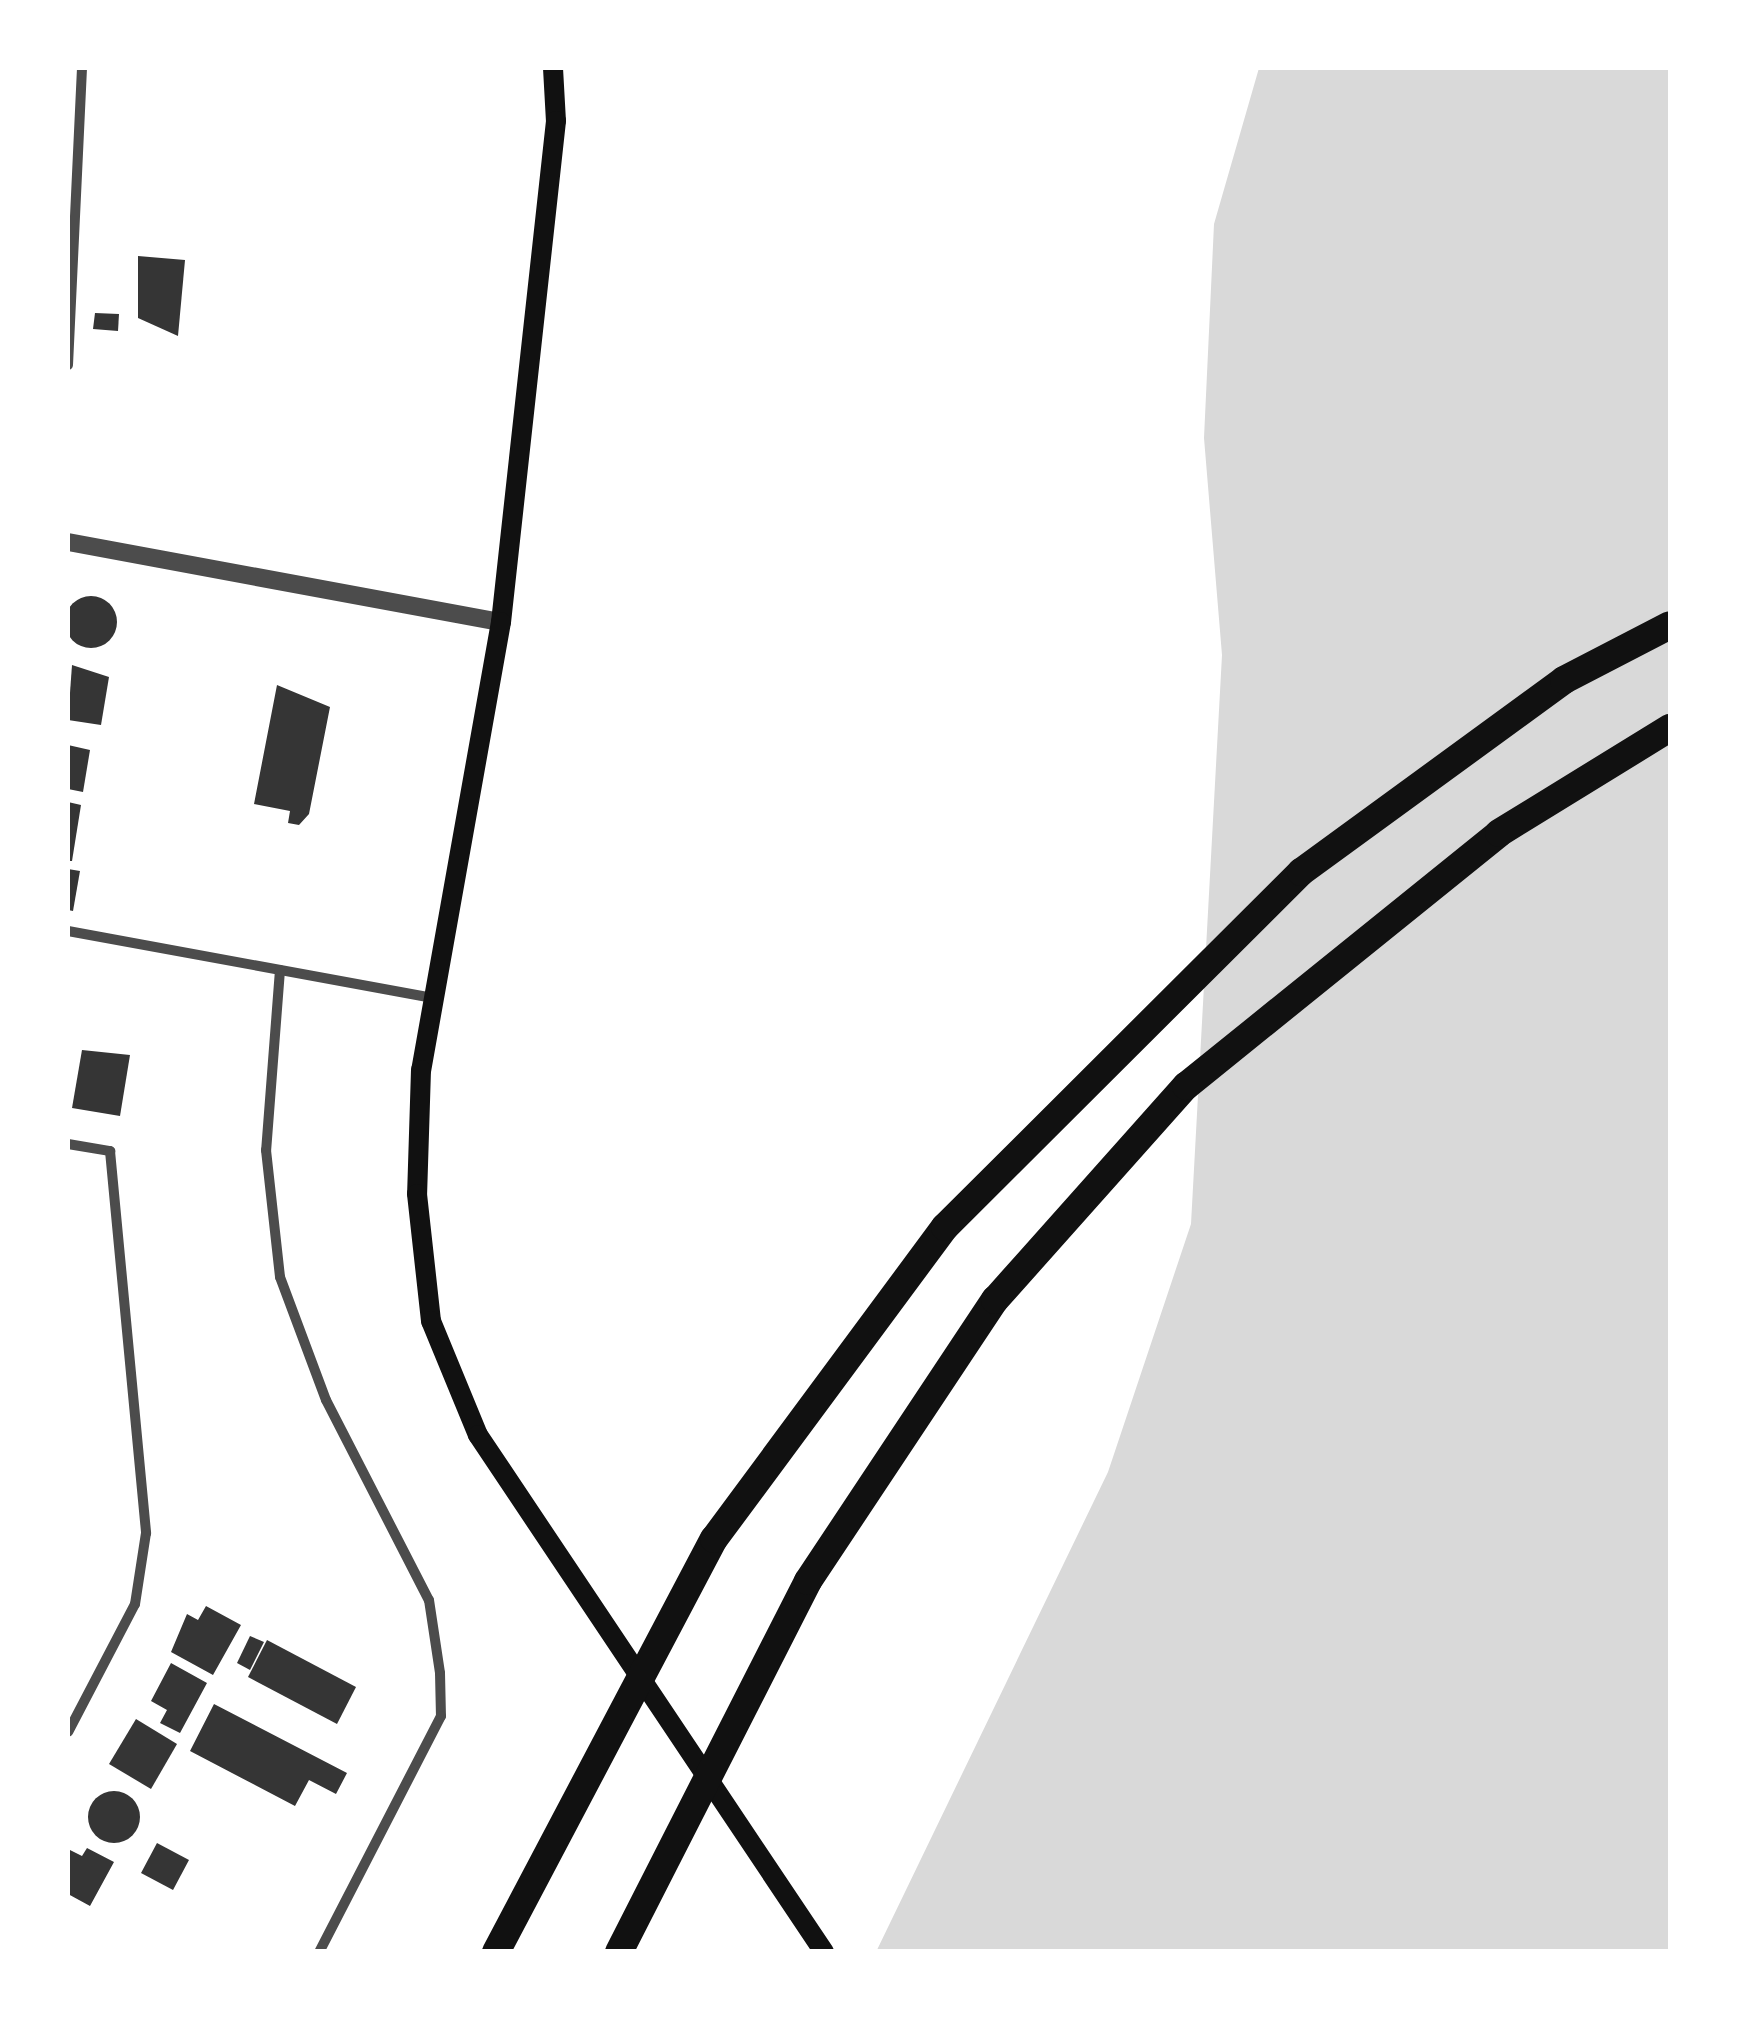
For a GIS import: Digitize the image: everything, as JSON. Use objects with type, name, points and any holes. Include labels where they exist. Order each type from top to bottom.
[{"type":"highway","points":[[496,1952],[634,1680],[714,1539],[945,1227],[1302,872],[1564,680],[1670,625]]},
{"type":"highway","points":[[618,1952],[808,1581],[995,1300],[1186,1086],[1499,833],[1670,728]]},
{"type":"main road","points":[[553,68],[556,121],[501,622],[434,998],[417,1194],[431,1321],[478,1435],[634,1680],[824,1952]]},
{"type":"street","points":[[68,361],[82,68]]},
{"type":"street","points":[[68,542],[501,622]]},
{"type":"street","points":[[68,931],[434,998]]},
{"type":"street","points":[[280,970],[266,1150],[280,1277],[326,1400],[423,1586],[440,1672],[441,1716],[320,1952]]},
{"type":"street","points":[[68,1144],[110,1151],[146,1533],[135,1604],[68,1732]]},
{"type":"shaded area","points":[[1259,68],[1670,68],[1670,1951],[876,1952],[1108,1472],[1191,1224],[1222,655],[1204,438],[1214,224]]},
{"type":"building","points":[[138,256],[185,260],[178,336],[138,318]]},
{"type":"building","points":[[95,313],[119,314],[118,331],[93,329]]},
{"type":"building","points":[[91,596],[109,604],[117,622],[109,640],[91,648],[73,640],[65,622],[73,604]]},
{"type":"building","points":[[72,665],[109,677],[101,725],[68,720]]},
{"type":"building","points":[[277,685],[330,707],[309,814],[299,825],[288,823],[290,811],[254,804]]},
{"type":"building","points":[[68,745],[90,750],[83,792],[68,789]]},
{"type":"building","points":[[68,802],[81,805],[72,861],[68,861]]},
{"type":"building","points":[[68,869],[80,871],[73,911],[68,910]]},
{"type":"building","points":[[82,1050],[130,1055],[120,1116],[72,1108]]},
{"type":"building","points":[[206,1606],[241,1625],[213,1675],[171,1652],[187,1614],[198,1620]]},
{"type":"building","points":[[250,1636],[264,1642],[250,1670],[237,1663]]},
{"type":"building","points":[[267,1640],[356,1687],[337,1724],[248,1677]]},
{"type":"building","points":[[171,1663],[207,1683],[180,1733],[160,1723],[167,1710],[151,1701]]},
{"type":"building","points":[[214,1704],[347,1773],[336,1794],[309,1780],[295,1806],[190,1751]]},
{"type":"building","points":[[136,1719],[177,1744],[151,1789],[109,1764]]},
{"type":"building","points":[[114,1791],[132,1799],[140,1817],[132,1835],[114,1843],[96,1835],[88,1817],[96,1799]]},
{"type":"building","points":[[157,1843],[189,1860],[173,1890],[141,1873]]},
{"type":"building","points":[[87,1848],[114,1862],[90,1906],[68,1894],[68,1849],[82,1856]]}]
